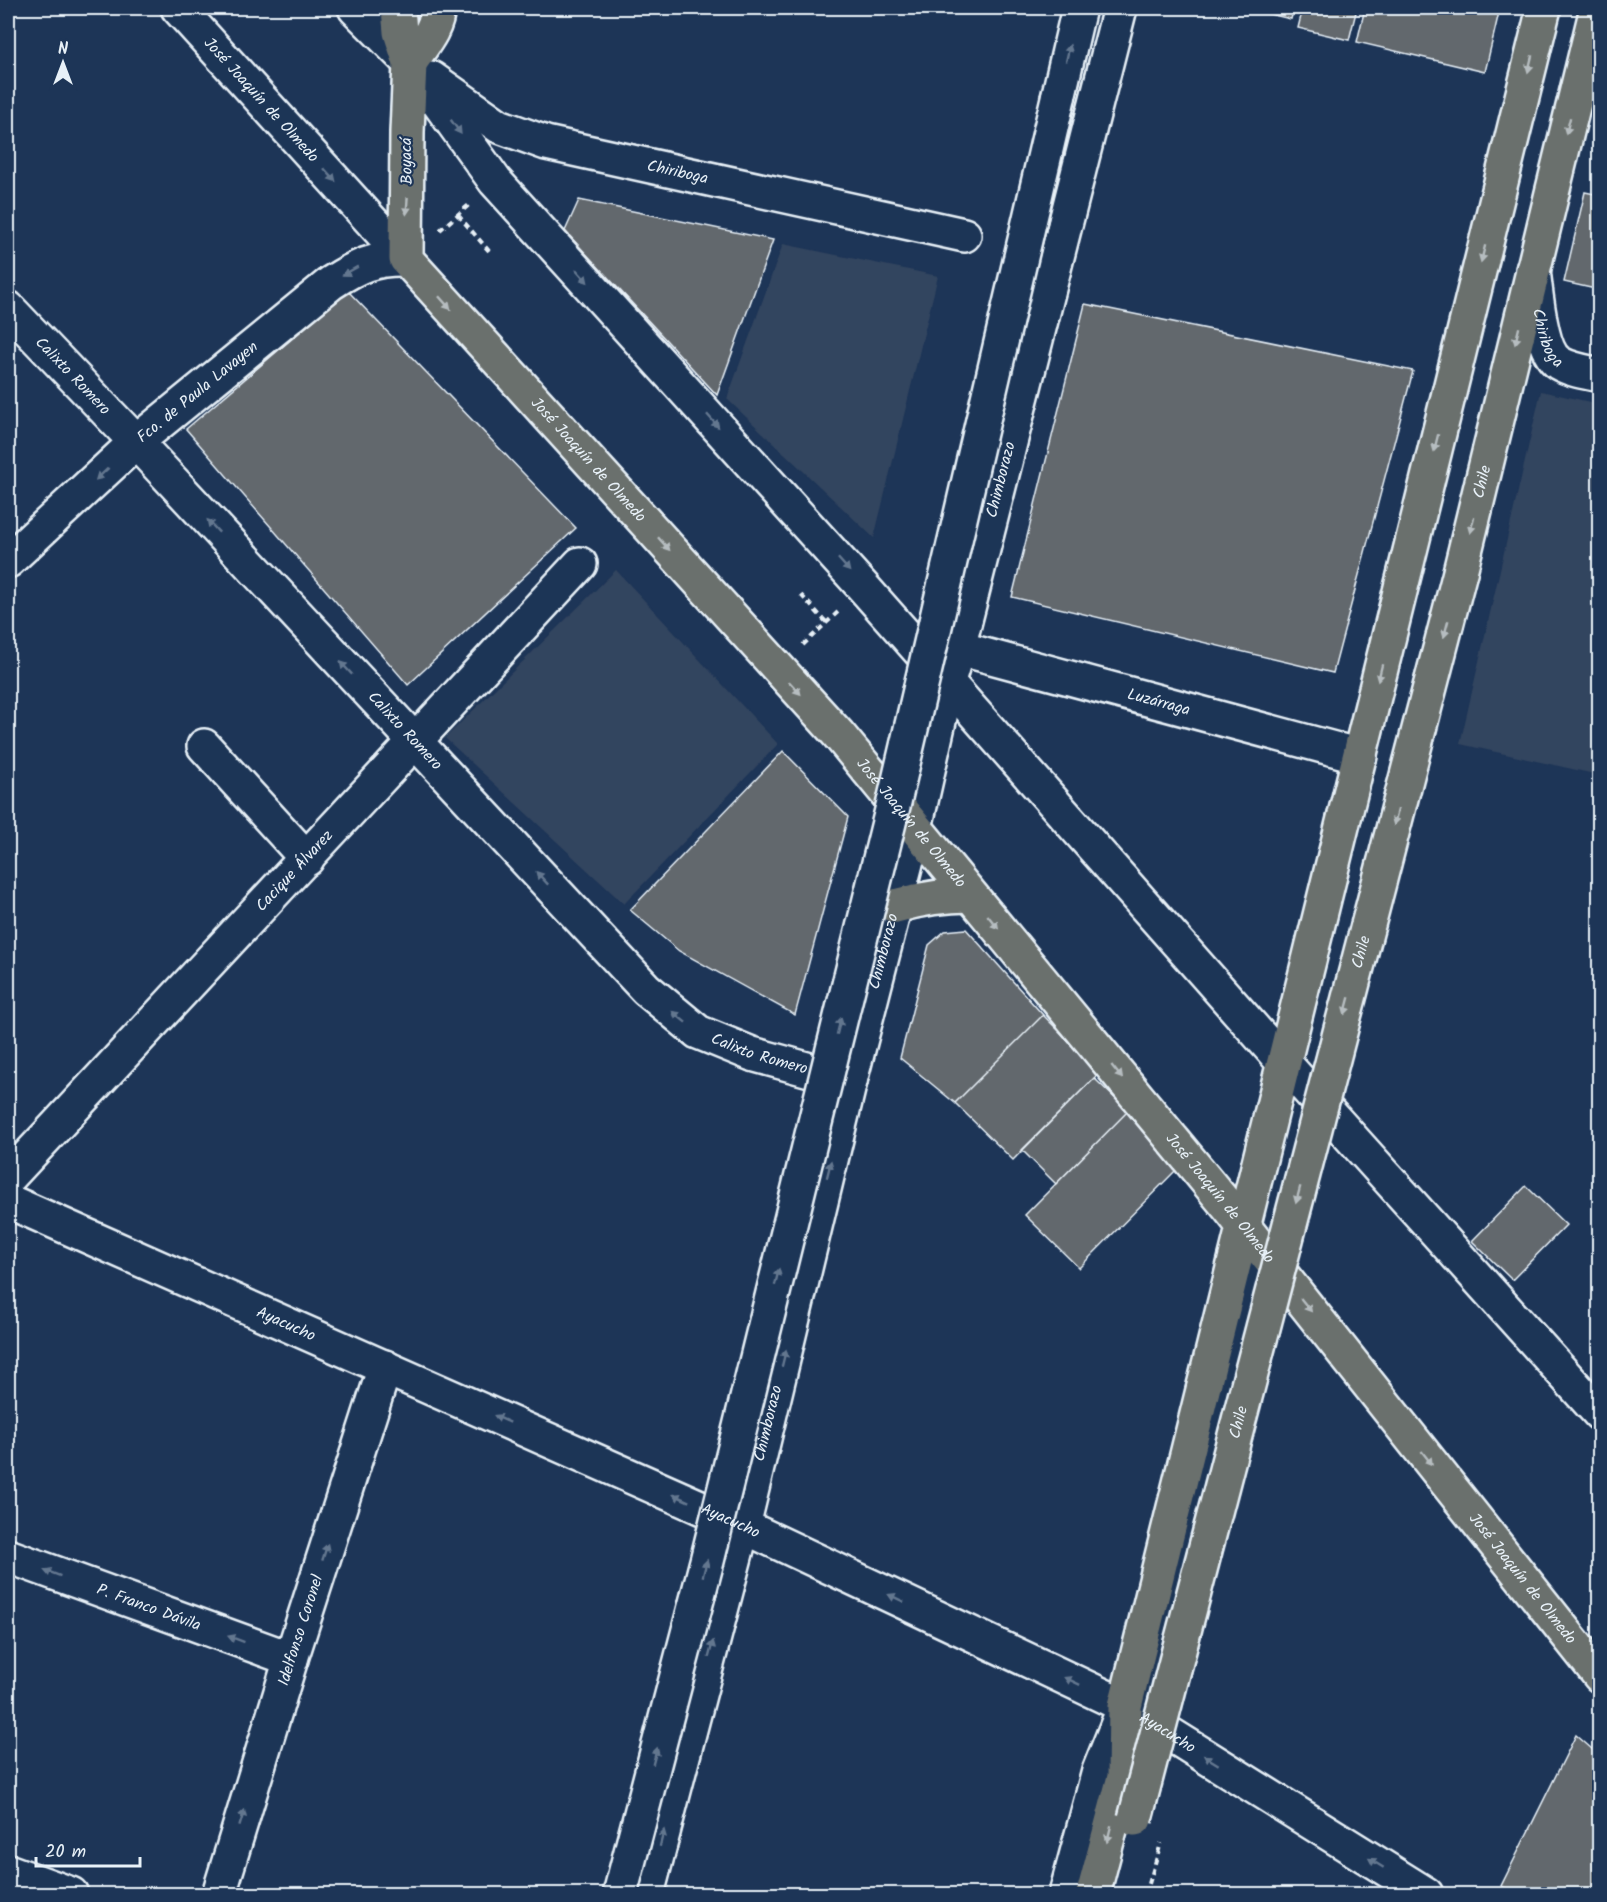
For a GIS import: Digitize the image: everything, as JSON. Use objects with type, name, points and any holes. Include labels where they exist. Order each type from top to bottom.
[{"type":"main road","name":"Boyacá","points":[[398,8],[400,32],[410,63],[406,259]]},
{"type":"main road","points":[[410,63],[431,34],[438,8]]},
{"type":"main road","points":[[1093,1894],[1124,1777],[1133,1712],[1243,1226],[1544,8]]},
{"type":"main road","name":"Chile","points":[[1115,1894],[1460,572],[1597,8]]},
{"type":"main road","name":"José Joaquín de Olmedo","points":[[406,259],[838,734],[1243,1226],[1599,1676]]},
{"type":"main road","points":[[895,906],[945,895],[970,895]]},
{"type":"street","name":"José Joaquín de Olmedo","points":[[178,8],[406,259]]},
{"type":"street","points":[[355,8],[410,63],[495,181],[948,681],[1284,1063],[1599,1414]]},
{"type":"street","name":"Boyacá","points":[[410,63],[412,8]]},
{"type":"street","name":"Chimborazo","points":[[620,1894],[707,1561],[894,802],[1079,8]]},
{"type":"street","name":"Chimborazo","points":[[647,1894],[743,1526],[850,1081],[915,828],[948,681],[1120,8]]},
{"type":"street","name":"Chiriboga","points":[[410,63],[499,126],[521,135],[569,148],[964,235]]},
{"type":"street","name":"Fco. de Paula Lavayen","points":[[8,561],[136,442],[340,277],[368,262],[406,259]]},
{"type":"street","name":"Chiriboga","points":[[1533,270],[1540,316],[1549,351],[1557,362],[1599,375]]},
{"type":"street","name":"Calixto Romero","points":[[8,308],[646,989],[698,1032],[752,1054],[850,1081]]},
{"type":"street","name":"Cacique Álvarez","points":[[8,1178],[580,564]]},
{"type":"street","name":"Luzárraga","points":[[958,648],[1360,756]]},
{"type":"street","points":[[204,747],[307,859]]},
{"type":"street","name":"Ayacucho","points":[[8,1201],[743,1526],[1133,1712],[1426,1894]]},
{"type":"street","name":"Idelfonso Coronel","points":[[219,1894],[291,1659],[385,1367]]},
{"type":"street","name":"P. Franco Dávila","points":[[8,1556],[291,1659]]},
{"type":"street","points":[[1066,1894],[1099,1771],[1133,1712]]},
{"type":"street","points":[[8,1871],[71,1894]]},
{"type":"path","points":[[406,259],[495,181]]},
{"type":"path","points":[[458,215],[489,251]]},
{"type":"path","points":[[778,669],[864,588]]},
{"type":"path","points":[[801,595],[827,623]]},
{"type":"shaded area","points":[[783,244],[938,276],[874,538],[727,399]]},
{"type":"shaded area","points":[[1541,391],[1599,404],[1599,775],[1460,744]]},
{"type":"shaded area","points":[[616,570],[778,744],[624,904],[445,738]]},
{"type":"building","points":[[1244,8],[1294,8],[1291,19]]},
{"type":"building","points":[[1303,8],[1357,8],[1349,40],[1298,28]]},
{"type":"building","points":[[1365,8],[1500,8],[1485,72],[1357,42]]},
{"type":"building","points":[[1585,192],[1600,195],[1600,290],[1564,282]]},
{"type":"building","points":[[579,200],[773,240],[717,395],[565,231]]},
{"type":"building","points":[[348,291],[576,528],[408,685],[186,429]]},
{"type":"building","points":[[1085,304],[1413,371],[1333,673],[1012,597]]},
{"type":"building","points":[[783,751],[848,817],[795,1015],[679,951],[630,910]]},
{"type":"building","points":[[966,929],[1043,1015],[955,1103],[900,1058],[929,945],[945,931]]},
{"type":"building","points":[[1043,1015],[1100,1072],[1013,1160],[955,1103]]},
{"type":"building","points":[[1094,1078],[1128,1111],[1056,1184],[1022,1150]]},
{"type":"building","points":[[1128,1111],[1181,1165],[1079,1268],[1025,1215]]},
{"type":"building","points":[[1526,1186],[1566,1225],[1512,1280],[1472,1241]]},
{"type":"building","points":[[1576,1735],[1600,1756],[1600,1894],[1518,1894],[1501,1886]]}]
